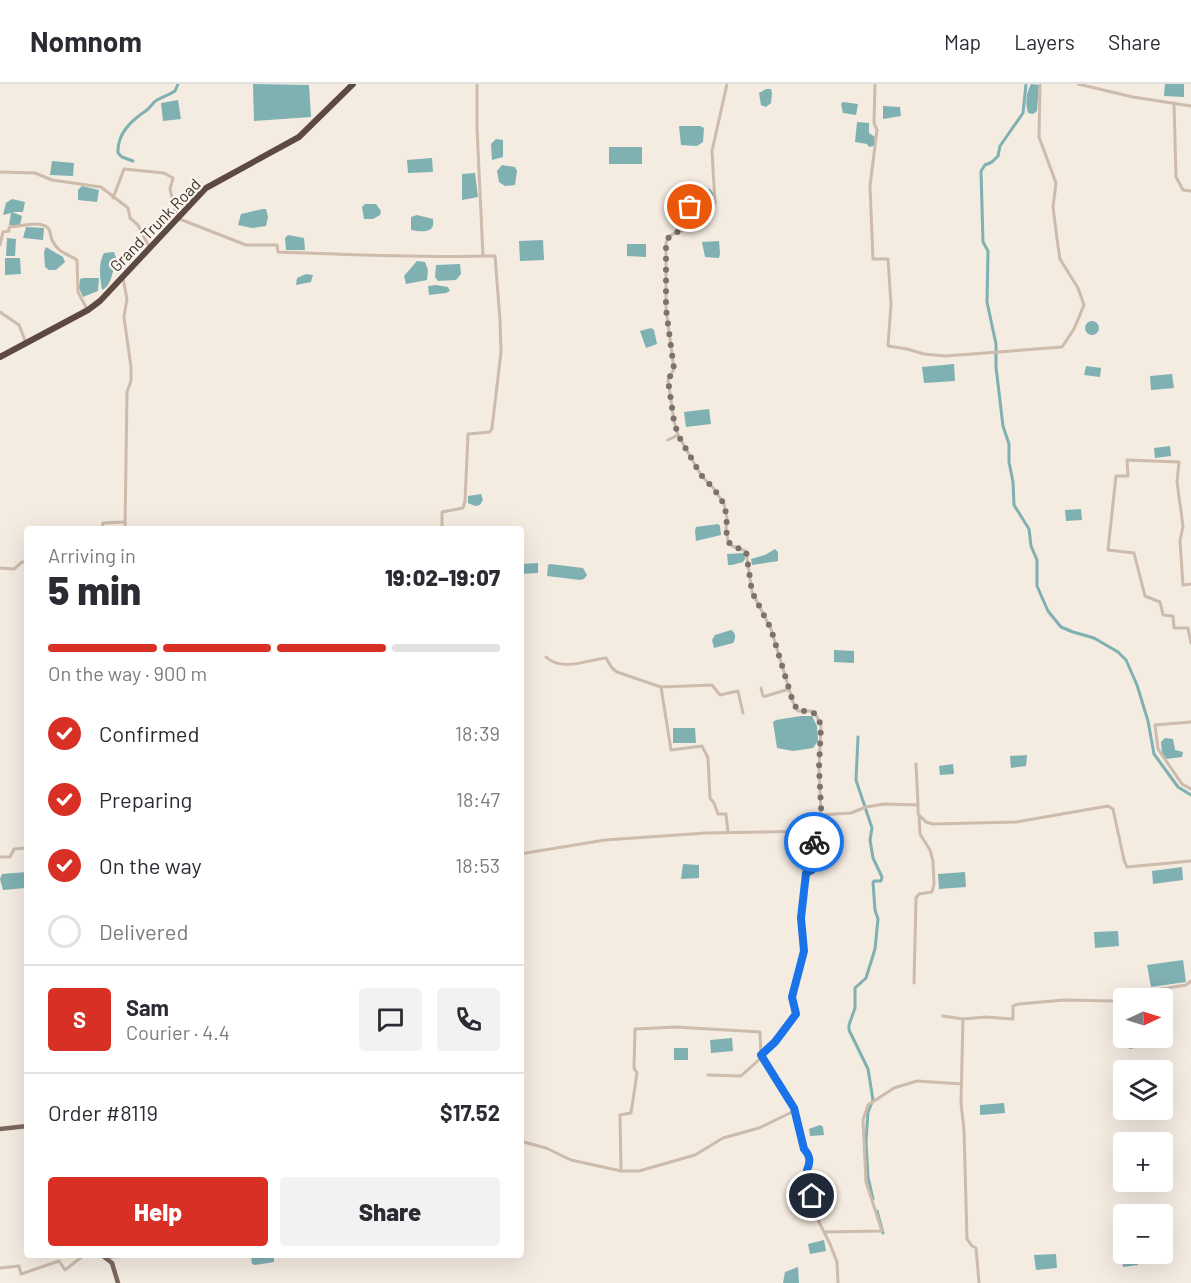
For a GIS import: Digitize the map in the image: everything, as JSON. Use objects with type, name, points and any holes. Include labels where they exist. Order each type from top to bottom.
[{"type":"highway","name":"Grand Trunk Road","points":[[0,357],[88,310],[100,301],[206,188],[299,137],[353,84]]},
{"type":"main road","points":[[0,1129],[24,1125]]},
{"type":"main road","points":[[106,1258],[112,1263],[118,1283]]},
{"type":"street","points":[[477,84],[483,256]]},
{"type":"street","points":[[708,1075],[741,1076],[775,1042],[796,1014],[792,997],[804,951],[801,918],[806,873],[812,870],[814,835],[822,826],[819,768],[821,725],[811,711],[798,711],[771,629],[752,592],[746,551],[732,546],[728,541],[724,504],[701,475],[678,435],[671,406],[668,380],[674,369],[666,309],[666,243],[667,238],[675,231],[688,228],[690,207],[710,207],[715,203],[712,151],[727,84]]},
{"type":"street","points":[[875,84],[874,123],[877,130],[870,186],[871,225],[873,259],[888,259],[891,304],[888,346],[945,356],[1062,347],[1074,328],[1083,305],[1078,288],[1060,259],[1053,207],[1056,183],[1039,137],[1040,84]]},
{"type":"street","points":[[1078,84],[1133,97],[1191,106]]},
{"type":"street","points":[[1174,103],[1176,177],[1183,190],[1191,191]]},
{"type":"street","points":[[113,198],[124,169],[170,175],[173,178],[170,189],[177,218],[246,245],[277,245],[278,252],[362,254],[386,257],[495,256],[501,352],[492,428],[490,432],[468,434],[465,501],[463,508],[442,512],[442,526]]},
{"type":"street","points":[[0,172],[35,173],[52,180],[101,187],[128,208],[130,218],[138,225],[150,249]]},
{"type":"street","points":[[0,246],[3,232],[9,231],[9,227],[26,225],[49,229],[52,241],[60,251],[77,260],[78,292],[88,310]]},
{"type":"street","points":[[122,276],[127,299],[124,317],[131,367],[131,381],[127,392],[126,526]]},
{"type":"street","points":[[0,312],[19,325],[26,343]]},
{"type":"street","points":[[668,440],[678,435]]},
{"type":"street","points":[[1191,584],[1183,585],[1181,567],[1180,541],[1183,526],[1177,482],[1179,462],[1127,460],[1128,476],[1116,476],[1108,550],[1134,553],[1145,596],[1160,602],[1163,615],[1173,616],[1174,628],[1188,628],[1191,643]]},
{"type":"street","points":[[102,526],[102,523],[126,522]]},
{"type":"street","points":[[0,568],[14,569],[24,562]]},
{"type":"street","points":[[546,657],[556,663],[576,664],[606,658],[617,672],[661,687],[712,685],[720,696],[738,691],[743,713]]},
{"type":"street","points":[[661,687],[671,750],[702,746],[708,758],[710,798],[718,814],[726,814],[728,832]]},
{"type":"street","points":[[761,688],[764,696],[789,689]]},
{"type":"street","points":[[1191,722],[1155,725],[1158,749],[1182,784],[1191,789]]},
{"type":"street","points":[[914,983],[916,898],[919,894],[932,892],[934,884],[930,850],[920,834],[916,764]]},
{"type":"street","points":[[821,814],[851,813],[884,804],[918,805]]},
{"type":"street","points":[[918,814],[926,822],[933,824],[989,824],[1016,822],[1108,806],[1113,809],[1127,867],[1191,861]]},
{"type":"street","points":[[524,853],[605,840],[728,832],[818,831]]},
{"type":"street","points":[[0,857],[10,857],[14,849],[24,848]]},
{"type":"street","points":[[943,1016],[963,1019],[986,1017],[1013,1019],[1013,1006],[1019,1004],[1064,1000],[1113,1001],[1141,992],[1186,985],[1191,981]]},
{"type":"street","points":[[963,1019],[962,1083],[967,1239],[976,1248],[979,1283]]},
{"type":"street","points":[[621,1171],[620,1115],[632,1112],[637,1073],[634,1068],[635,1029],[676,1027],[760,1032],[762,1056],[789,1099],[804,1149],[808,1154],[810,1163],[807,1170],[814,1212],[837,1262],[838,1283]]},
{"type":"street","points":[[824,1232],[882,1231],[866,1182],[863,1120],[868,1105],[894,1088],[917,1081],[962,1083]]},
{"type":"street","points":[[524,1142],[546,1148],[571,1160],[621,1171],[639,1172],[695,1155],[723,1138],[759,1128],[794,1111]]},
{"type":"street","points":[[0,1268],[19,1266],[21,1274],[59,1261],[65,1270],[80,1258]]},
{"type":"water","points":[[253,84],[309,85],[311,117],[254,121]]},
{"type":"water","points":[[1031,84],[1039,85],[1037,111],[1033,114],[1028,113],[1026,106]]},
{"type":"water","points":[[1165,84],[1184,84],[1184,97],[1164,96]]},
{"type":"water","points":[[771,89],[772,93],[771,103],[766,107],[761,105],[759,93]]},
{"type":"water","points":[[178,100],[181,119],[163,121],[161,103]]},
{"type":"water","points":[[843,102],[858,104],[856,115],[843,113],[841,104]]},
{"type":"water","points":[[883,106],[900,107],[901,116],[883,119]]},
{"type":"water","points":[[857,122],[869,123],[869,133],[875,137],[874,146],[869,147],[867,144],[855,142]]},
{"type":"water","points":[[679,126],[704,128],[703,142],[697,146],[681,145]]},
{"type":"water","points":[[496,139],[503,140],[503,157],[492,160],[491,144]]},
{"type":"water","points":[[609,147],[642,147],[642,164],[609,164]]},
{"type":"water","points":[[432,158],[433,172],[408,173],[407,160]]},
{"type":"water","points":[[52,161],[74,163],[73,176],[50,175]]},
{"type":"water","points":[[502,165],[515,167],[517,171],[515,185],[505,186],[499,182],[497,171]]},
{"type":"water","points":[[475,173],[478,197],[462,200],[462,174]]},
{"type":"water","points":[[82,186],[99,190],[97,202],[78,200],[78,190]]},
{"type":"water","points":[[691,187],[710,189],[713,193],[712,201],[709,204],[691,205],[689,198]]},
{"type":"water","points":[[12,199],[25,202],[23,212],[12,212],[22,216],[20,225],[9,225],[11,213],[3,215],[6,203]]},
{"type":"water","points":[[365,204],[376,204],[381,211],[380,215],[373,219],[364,219],[362,207]]},
{"type":"water","points":[[266,209],[268,217],[266,226],[252,228],[238,225],[241,214]]},
{"type":"water","points":[[417,215],[433,219],[430,230],[411,230],[411,217]]},
{"type":"water","points":[[26,227],[44,228],[43,240],[23,238]]},
{"type":"water","points":[[288,235],[304,238],[305,250],[286,250],[285,238]]},
{"type":"water","points":[[7,238],[16,239],[15,256],[6,256]]},
{"type":"water","points":[[543,240],[544,260],[520,261],[519,241]]},
{"type":"water","points":[[719,241],[719,258],[705,257],[702,242]]},
{"type":"water","points":[[627,244],[646,244],[646,257],[627,256]]},
{"type":"water","points":[[46,247],[63,257],[65,262],[56,270],[49,270],[45,267]]},
{"type":"water","points":[[114,252],[117,261],[108,285],[102,290],[100,271],[102,257],[104,253]]},
{"type":"water","points":[[5,258],[20,258],[21,274],[5,275]]},
{"type":"water","points":[[417,261],[425,262],[428,270],[427,280],[406,284],[404,276]]},
{"type":"water","points":[[460,264],[461,274],[456,280],[438,281],[435,277],[436,265]]},
{"type":"water","points":[[306,274],[313,275],[311,282],[296,285],[297,278]]},
{"type":"water","points":[[99,278],[98,291],[83,297],[79,288],[80,279]]},
{"type":"water","points":[[428,286],[448,287],[450,291],[429,295]]},
{"type":"water","points":[[1092,321],[1097,323],[1099,328],[1097,333],[1092,335],[1087,333],[1085,328],[1087,323]]},
{"type":"water","points":[[651,328],[654,330],[657,344],[646,348],[640,331]]},
{"type":"water","points":[[954,364],[955,381],[924,383],[922,367]]},
{"type":"water","points":[[1086,366],[1101,368],[1100,377],[1084,375]]},
{"type":"water","points":[[1172,374],[1174,388],[1151,390],[1150,376]]},
{"type":"water","points":[[709,409],[711,424],[686,427],[684,412]]},
{"type":"water","points":[[1170,446],[1171,456],[1155,458],[1154,448]]},
{"type":"water","points":[[481,494],[483,500],[480,505],[475,506],[468,503],[468,496]]},
{"type":"water","points":[[1081,509],[1082,520],[1066,521],[1065,510]]},
{"type":"water","points":[[718,524],[721,535],[696,541],[696,527]]},
{"type":"water","points":[[775,549],[778,552],[778,561],[752,565],[751,559]]},
{"type":"water","points":[[744,553],[743,562],[728,565],[727,554]]},
{"type":"water","points":[[538,563],[538,573],[524,574],[524,564]]},
{"type":"water","points":[[550,564],[583,568],[587,575],[580,580],[547,576]]},
{"type":"water","points":[[731,630],[735,636],[733,643],[714,648],[712,640],[715,635]]},
{"type":"water","points":[[834,650],[854,651],[854,663],[834,662]]},
{"type":"water","points":[[812,716],[817,726],[818,741],[813,748],[793,751],[777,748],[773,722]]},
{"type":"water","points":[[673,728],[695,728],[696,743],[673,743]]},
{"type":"water","points":[[1165,738],[1173,739],[1175,750],[1183,752],[1182,757],[1166,759],[1162,754],[1161,742]]},
{"type":"water","points":[[1027,755],[1026,766],[1011,768],[1010,756]]},
{"type":"water","points":[[953,764],[954,774],[940,775],[939,766]]},
{"type":"water","points":[[683,864],[699,865],[699,878],[681,879]]},
{"type":"water","points":[[1182,867],[1183,880],[1153,884],[1152,871]]},
{"type":"water","points":[[24,872],[24,888],[3,890],[0,879],[2,874]]},
{"type":"water","points":[[965,872],[966,887],[939,889],[938,874]]},
{"type":"water","points":[[1118,931],[1119,946],[1095,948],[1094,932]]},
{"type":"water","points":[[1183,960],[1186,982],[1151,987],[1147,965]]},
{"type":"water","points":[[732,1038],[733,1051],[711,1053],[710,1040]]},
{"type":"water","points":[[674,1048],[688,1048],[688,1060],[674,1060]]},
{"type":"water","points":[[1004,1103],[1005,1113],[980,1115],[980,1105]]},
{"type":"water","points":[[820,1125],[823,1127],[824,1135],[810,1136],[809,1129]]},
{"type":"water","points":[[824,1240],[826,1251],[810,1254],[808,1244]]},
{"type":"water","points":[[1056,1254],[1057,1268],[1036,1270],[1034,1255]]},
{"type":"water","points":[[251,1258],[274,1258],[274,1262],[252,1264]]},
{"type":"water","points":[[1123,1264],[1138,1264],[1138,1265],[1123,1267]]},
{"type":"water","points":[[798,1267],[799,1283],[783,1283],[785,1272]]},
{"type":"waterway","points":[[133,161],[118,153],[123,133],[156,101],[175,91],[178,84]]},
{"type":"waterway","points":[[1026,84],[1023,113],[1000,146],[998,156],[985,165],[981,171],[983,242],[988,251],[987,302],[996,344],[996,367],[1003,426],[1009,444],[1014,505],[1029,529],[1031,546],[1037,560],[1037,586],[1048,611],[1061,627],[1094,638],[1118,652],[1126,660],[1137,685],[1148,721],[1154,754],[1178,787],[1191,795]]},
{"type":"waterway","points":[[858,737],[856,780],[872,828],[870,840],[873,858],[882,877],[881,881],[873,883],[878,919],[875,949],[866,978],[855,988],[855,1008],[849,1025],[849,1030],[868,1069],[873,1100],[868,1112],[866,1141],[868,1177],[873,1199]]},
{"type":"waterway","points":[[877,1211],[883,1233]]},
{"type":"way so far","points":[[690,207],[688,208],[688,228],[675,231],[667,238],[666,243],[666,309],[674,369],[668,378],[671,406],[678,435],[701,475],[724,504],[728,541],[732,546],[742,548],[748,555],[752,592],[771,629],[793,702],[798,711],[811,711],[816,715],[821,725],[819,768],[822,826],[814,835],[814,842]]},
{"type":"route","points":[[812,1196],[807,1170],[810,1163],[804,1149],[794,1108],[761,1055],[775,1042],[796,1014],[792,992],[800,972],[804,951],[801,918],[806,873],[812,870],[814,863],[814,842]]}]
